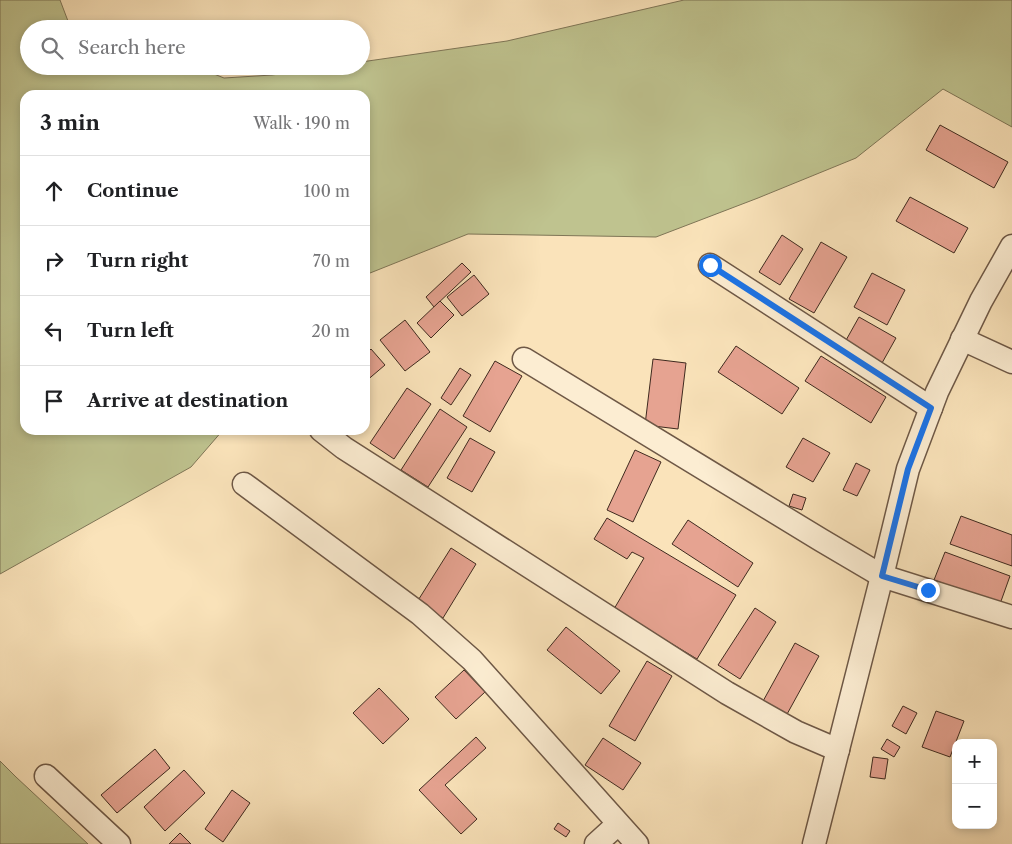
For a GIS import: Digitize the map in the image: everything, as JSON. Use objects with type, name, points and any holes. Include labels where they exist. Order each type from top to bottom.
[{"type":"street","points":[[814,844],[908,469],[937,392],[980,302],[1012,246]]},
{"type":"street","points":[[710,265],[931,408]]},
{"type":"street","points":[[962,340],[1012,362]]},
{"type":"street","points":[[524,359],[882,576],[1012,617]]},
{"type":"street","points":[[327,435],[344,448],[727,693],[796,732],[838,750]]},
{"type":"street","points":[[244,484],[420,614],[472,660],[636,844]]},
{"type":"street","points":[[46,776],[119,844]]},
{"type":"street","points":[[596,844],[618,824]]},
{"type":"green space","points":[[0,0],[60,0],[68,20],[20,20],[20,75],[216,75],[224,78],[272,75],[370,75],[370,61],[507,41],[684,0],[1012,0],[1012,127],[943,89],[856,158],[656,237],[468,234],[370,273],[370,90],[20,90],[20,435],[219,435],[191,467],[0,574]]},
{"type":"green space","points":[[0,761],[16,777],[88,844],[0,844]]},
{"type":"building","points":[[940,125],[1008,162],[994,188],[926,150]]},
{"type":"building","points":[[910,197],[968,228],[954,253],[896,221]]},
{"type":"building","points":[[782,235],[803,249],[780,285],[759,272]]},
{"type":"building","points":[[821,242],[847,257],[814,313],[789,299]]},
{"type":"building","points":[[462,263],[471,272],[434,307],[426,297]]},
{"type":"building","points":[[872,273],[905,290],[887,325],[854,307]]},
{"type":"building","points":[[474,275],[489,294],[462,316],[447,297]]},
{"type":"building","points":[[440,301],[454,315],[431,338],[417,323]]},
{"type":"building","points":[[859,317],[896,338],[882,363],[845,342]]},
{"type":"building","points":[[405,320],[430,352],[405,371],[380,340]]},
{"type":"building","points":[[736,346],[799,388],[782,414],[718,372]]},
{"type":"building","points":[[370,350],[385,365],[370,378]]},
{"type":"building","points":[[821,356],[886,397],[871,423],[805,381]]},
{"type":"building","points":[[653,359],[686,363],[678,429],[645,425]]},
{"type":"building","points":[[495,361],[522,376],[490,432],[463,416]]},
{"type":"building","points":[[460,368],[471,375],[451,405],[441,398]]},
{"type":"building","points":[[407,388],[431,404],[394,459],[370,443]]},
{"type":"building","points":[[440,409],[467,427],[428,487],[401,470]]},
{"type":"building","points":[[470,438],[495,452],[472,492],[447,478]]},
{"type":"building","points":[[803,438],[830,453],[813,482],[786,467]]},
{"type":"building","points":[[635,450],[661,462],[633,522],[607,510]]},
{"type":"building","points":[[856,463],[870,470],[857,496],[843,490]]},
{"type":"building","points":[[793,494],[806,498],[802,510],[789,506]]},
{"type":"building","points":[[961,516],[1012,535],[1012,566],[950,544]]},
{"type":"building","points":[[607,518],[736,595],[697,659],[614,609],[644,558],[632,552],[627,559],[594,539]]},
{"type":"building","points":[[688,520],[753,563],[738,587],[672,544]]},
{"type":"building","points":[[451,548],[476,564],[443,618],[417,602]]},
{"type":"building","points":[[945,552],[1010,576],[1000,604],[934,580]]},
{"type":"building","points":[[755,608],[776,622],[740,679],[718,665]]},
{"type":"building","points":[[566,627],[620,671],[601,694],[547,650]]},
{"type":"building","points":[[795,643],[819,656],[786,716],[762,703]]},
{"type":"building","points":[[647,661],[672,676],[635,741],[609,726]]},
{"type":"building","points":[[464,670],[485,692],[456,719],[435,697]]},
{"type":"building","points":[[379,688],[409,719],[383,744],[353,713]]},
{"type":"building","points":[[903,706],[917,713],[906,734],[892,726]]},
{"type":"building","points":[[936,711],[964,721],[957,739],[952,739],[950,757],[922,747]]},
{"type":"building","points":[[476,737],[486,748],[445,785],[477,819],[461,834],[419,790]]},
{"type":"building","points":[[603,738],[641,763],[623,790],[585,765]]},
{"type":"building","points":[[887,739],[900,747],[894,757],[881,749]]},
{"type":"building","points":[[155,749],[170,768],[117,813],[101,795]]},
{"type":"building","points":[[873,757],[888,759],[885,779],[870,777]]},
{"type":"building","points":[[184,770],[205,793],[165,831],[144,807]]},
{"type":"building","points":[[232,790],[250,803],[223,842],[205,829]]},
{"type":"building","points":[[558,823],[570,831],[566,837],[554,829]]},
{"type":"building","points":[[180,833],[191,844],[169,844]]},
{"type":"route","points":[[710,265],[931,408],[908,469],[882,576],[928,590]]}]
